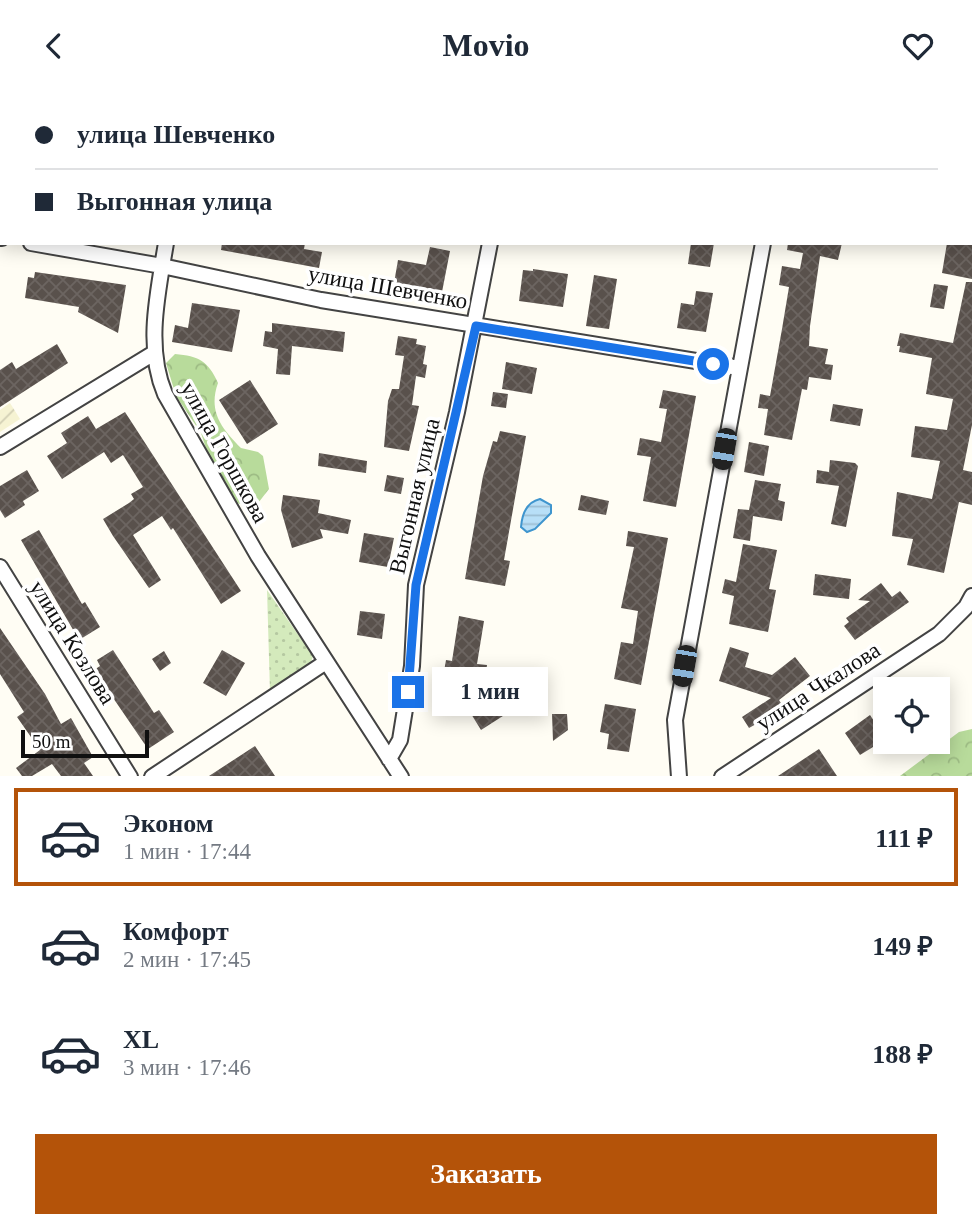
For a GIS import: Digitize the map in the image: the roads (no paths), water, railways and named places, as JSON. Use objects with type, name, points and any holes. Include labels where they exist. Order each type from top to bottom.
[{"type":"street","name":"улица Шевченко","points":[[42,245],[162,266],[321,300],[739,368]]},
{"type":"street","name":"улица Горшкова","points":[[166,245],[154,352],[156,374],[179,421],[258,557],[401,776]]},
{"type":"street","name":"Выгонная улица","points":[[389,759],[400,740],[412,666],[416,585],[476,326],[490,245]]},
{"type":"street","points":[[679,776],[675,720],[763,245]]},
{"type":"street","points":[[0,447],[154,352]]},
{"type":"street","name":"улица Козлова","points":[[0,567],[130,776]]},
{"type":"street","name":"улица Чкалова","points":[[722,776],[939,634],[966,607],[972,596]]},
{"type":"street","points":[[152,776],[326,662]]},
{"type":"water","points":[[540,499],[551,505],[551,513],[535,529],[527,532],[521,527],[524,513],[532,503]]}]
